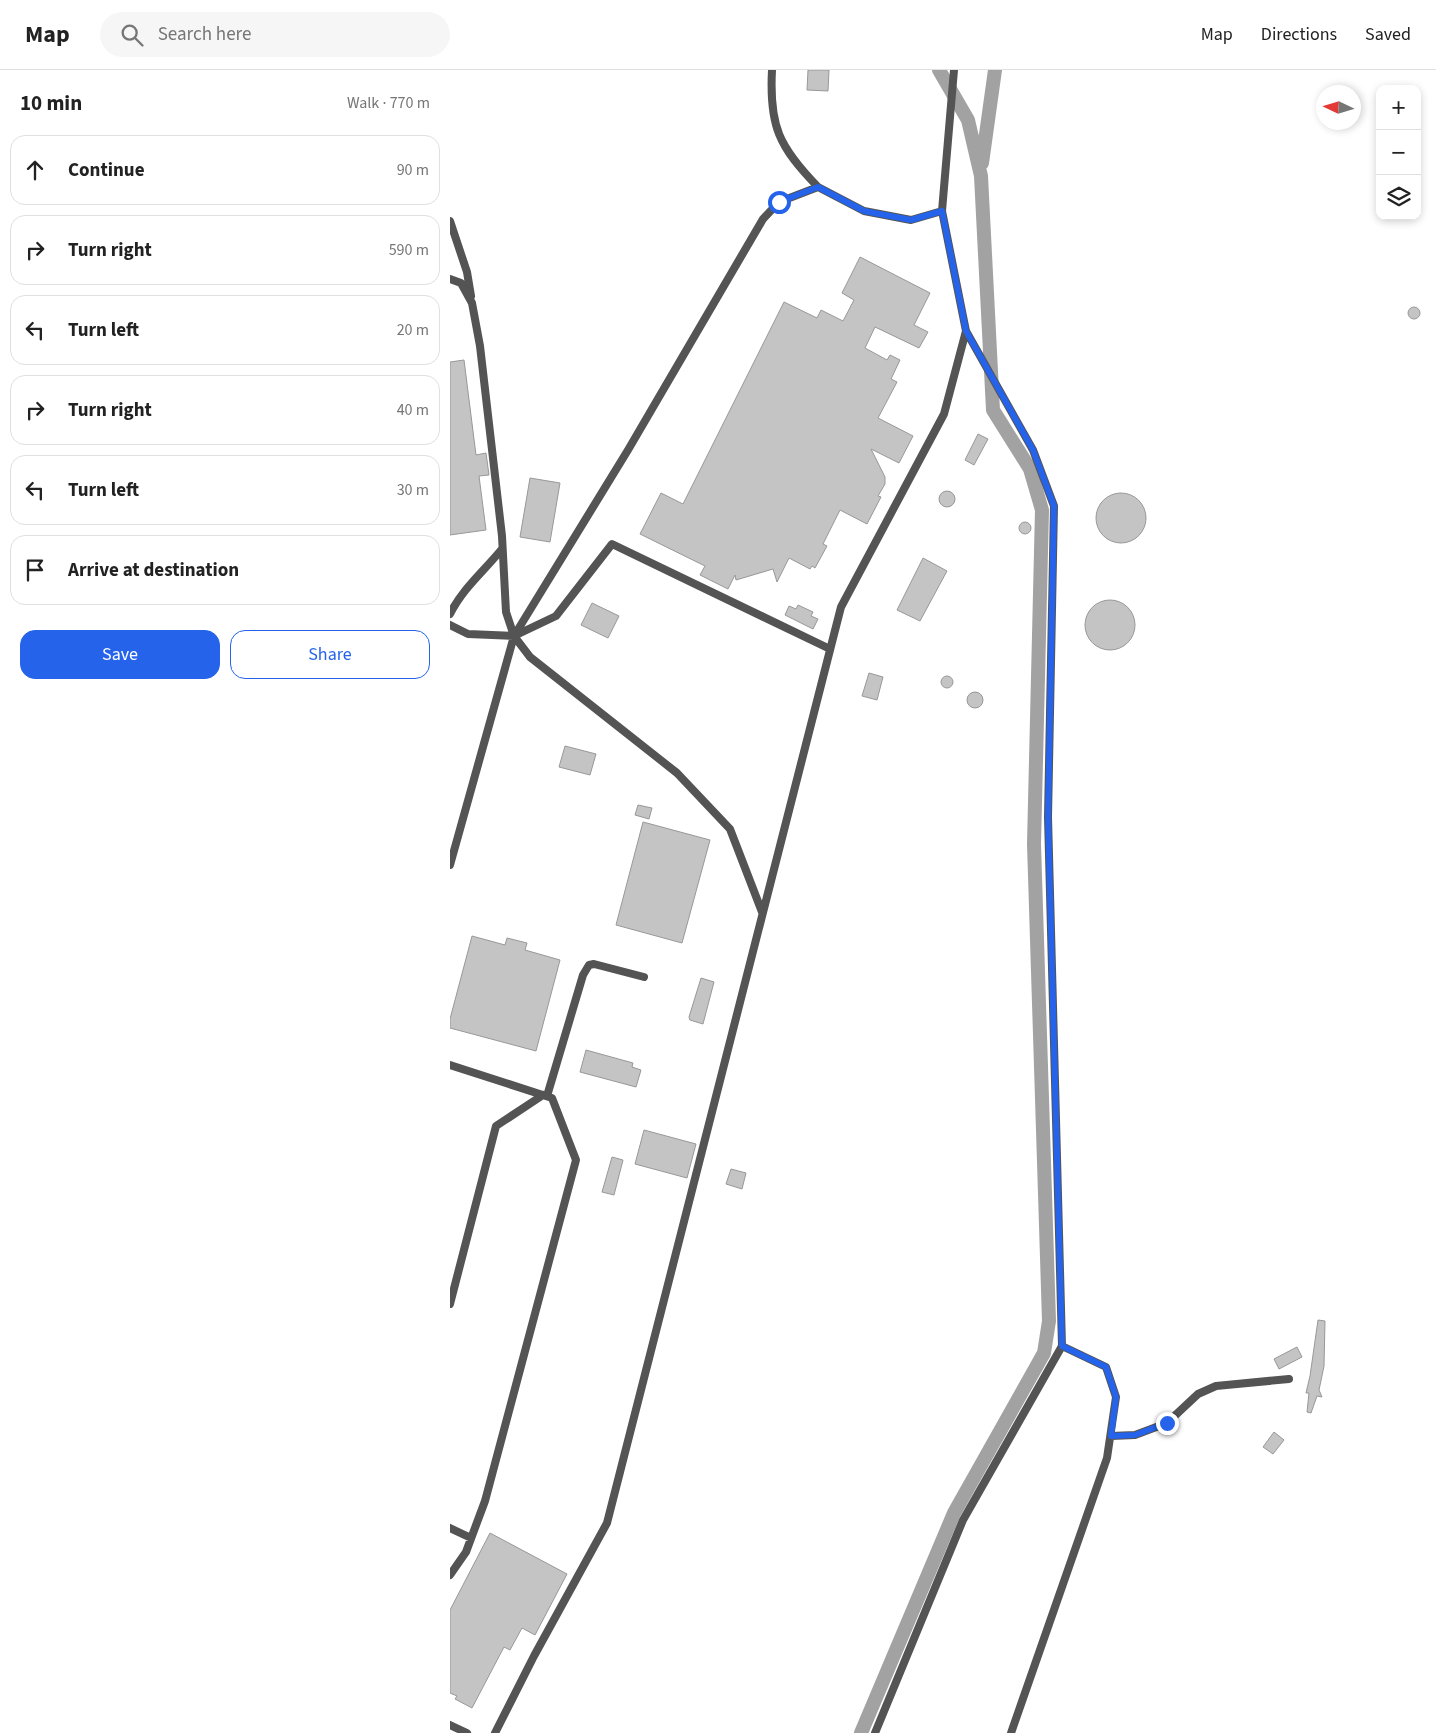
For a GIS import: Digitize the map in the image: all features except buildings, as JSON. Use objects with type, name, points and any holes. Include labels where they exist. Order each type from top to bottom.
[{"type":"lane","points":[[772,70],[773,120],[791,159],[818,187],[864,211],[911,220],[942,211]]},
{"type":"lane","points":[[875,1733],[963,1520],[1062,1346],[1048,817],[1054,506],[1033,450],[966,331],[942,211],[954,70]]},
{"type":"lane","points":[[450,865],[514,636],[628,450],[763,219],[779,202],[818,187]]},
{"type":"lane","points":[[450,220],[467,272],[480,346],[502,549],[506,612],[514,636],[530,656],[677,773],[730,829],[762,912]]},
{"type":"lane","points":[[450,279],[461,283],[472,303]]},
{"type":"lane","points":[[495,1733],[534,1656],[607,1523],[762,912],[842,607],[944,414],[966,331]]},
{"type":"lane","points":[[450,625],[468,634],[514,636],[556,616],[612,544],[830,649]]},
{"type":"lane","points":[[450,614],[476,575],[489,565],[502,549]]},
{"type":"lane","points":[[450,1304],[496,1126],[545,1096],[583,975],[589,965],[594,964],[644,976]]},
{"type":"lane","points":[[450,1065],[552,1098],[576,1160],[485,1500],[466,1552],[450,1575]]},
{"type":"lane","points":[[1011,1733],[1108,1458],[1111,1436],[1116,1397],[1106,1367],[1062,1346]]},
{"type":"lane","points":[[1111,1436],[1135,1435],[1167,1423],[1198,1394],[1216,1386],[1289,1379]]},
{"type":"lane","points":[[450,1528],[472,1538]]},
{"type":"lane","points":[[450,1725],[468,1733]]},
{"type":"waterway","points":[[861,1733],[954,1513],[1044,1353],[1049,1321],[1034,844],[1042,510],[1030,469],[993,410],[981,176],[968,120],[939,70]]},
{"type":"waterway","points":[[982,163],[995,70]]},
{"type":"route","points":[[779,202],[818,187],[864,211],[911,220],[942,211],[966,331],[1033,450],[1054,506],[1048,817],[1062,1346],[1106,1367],[1116,1397],[1111,1436],[1135,1435],[1167,1423]]}]
